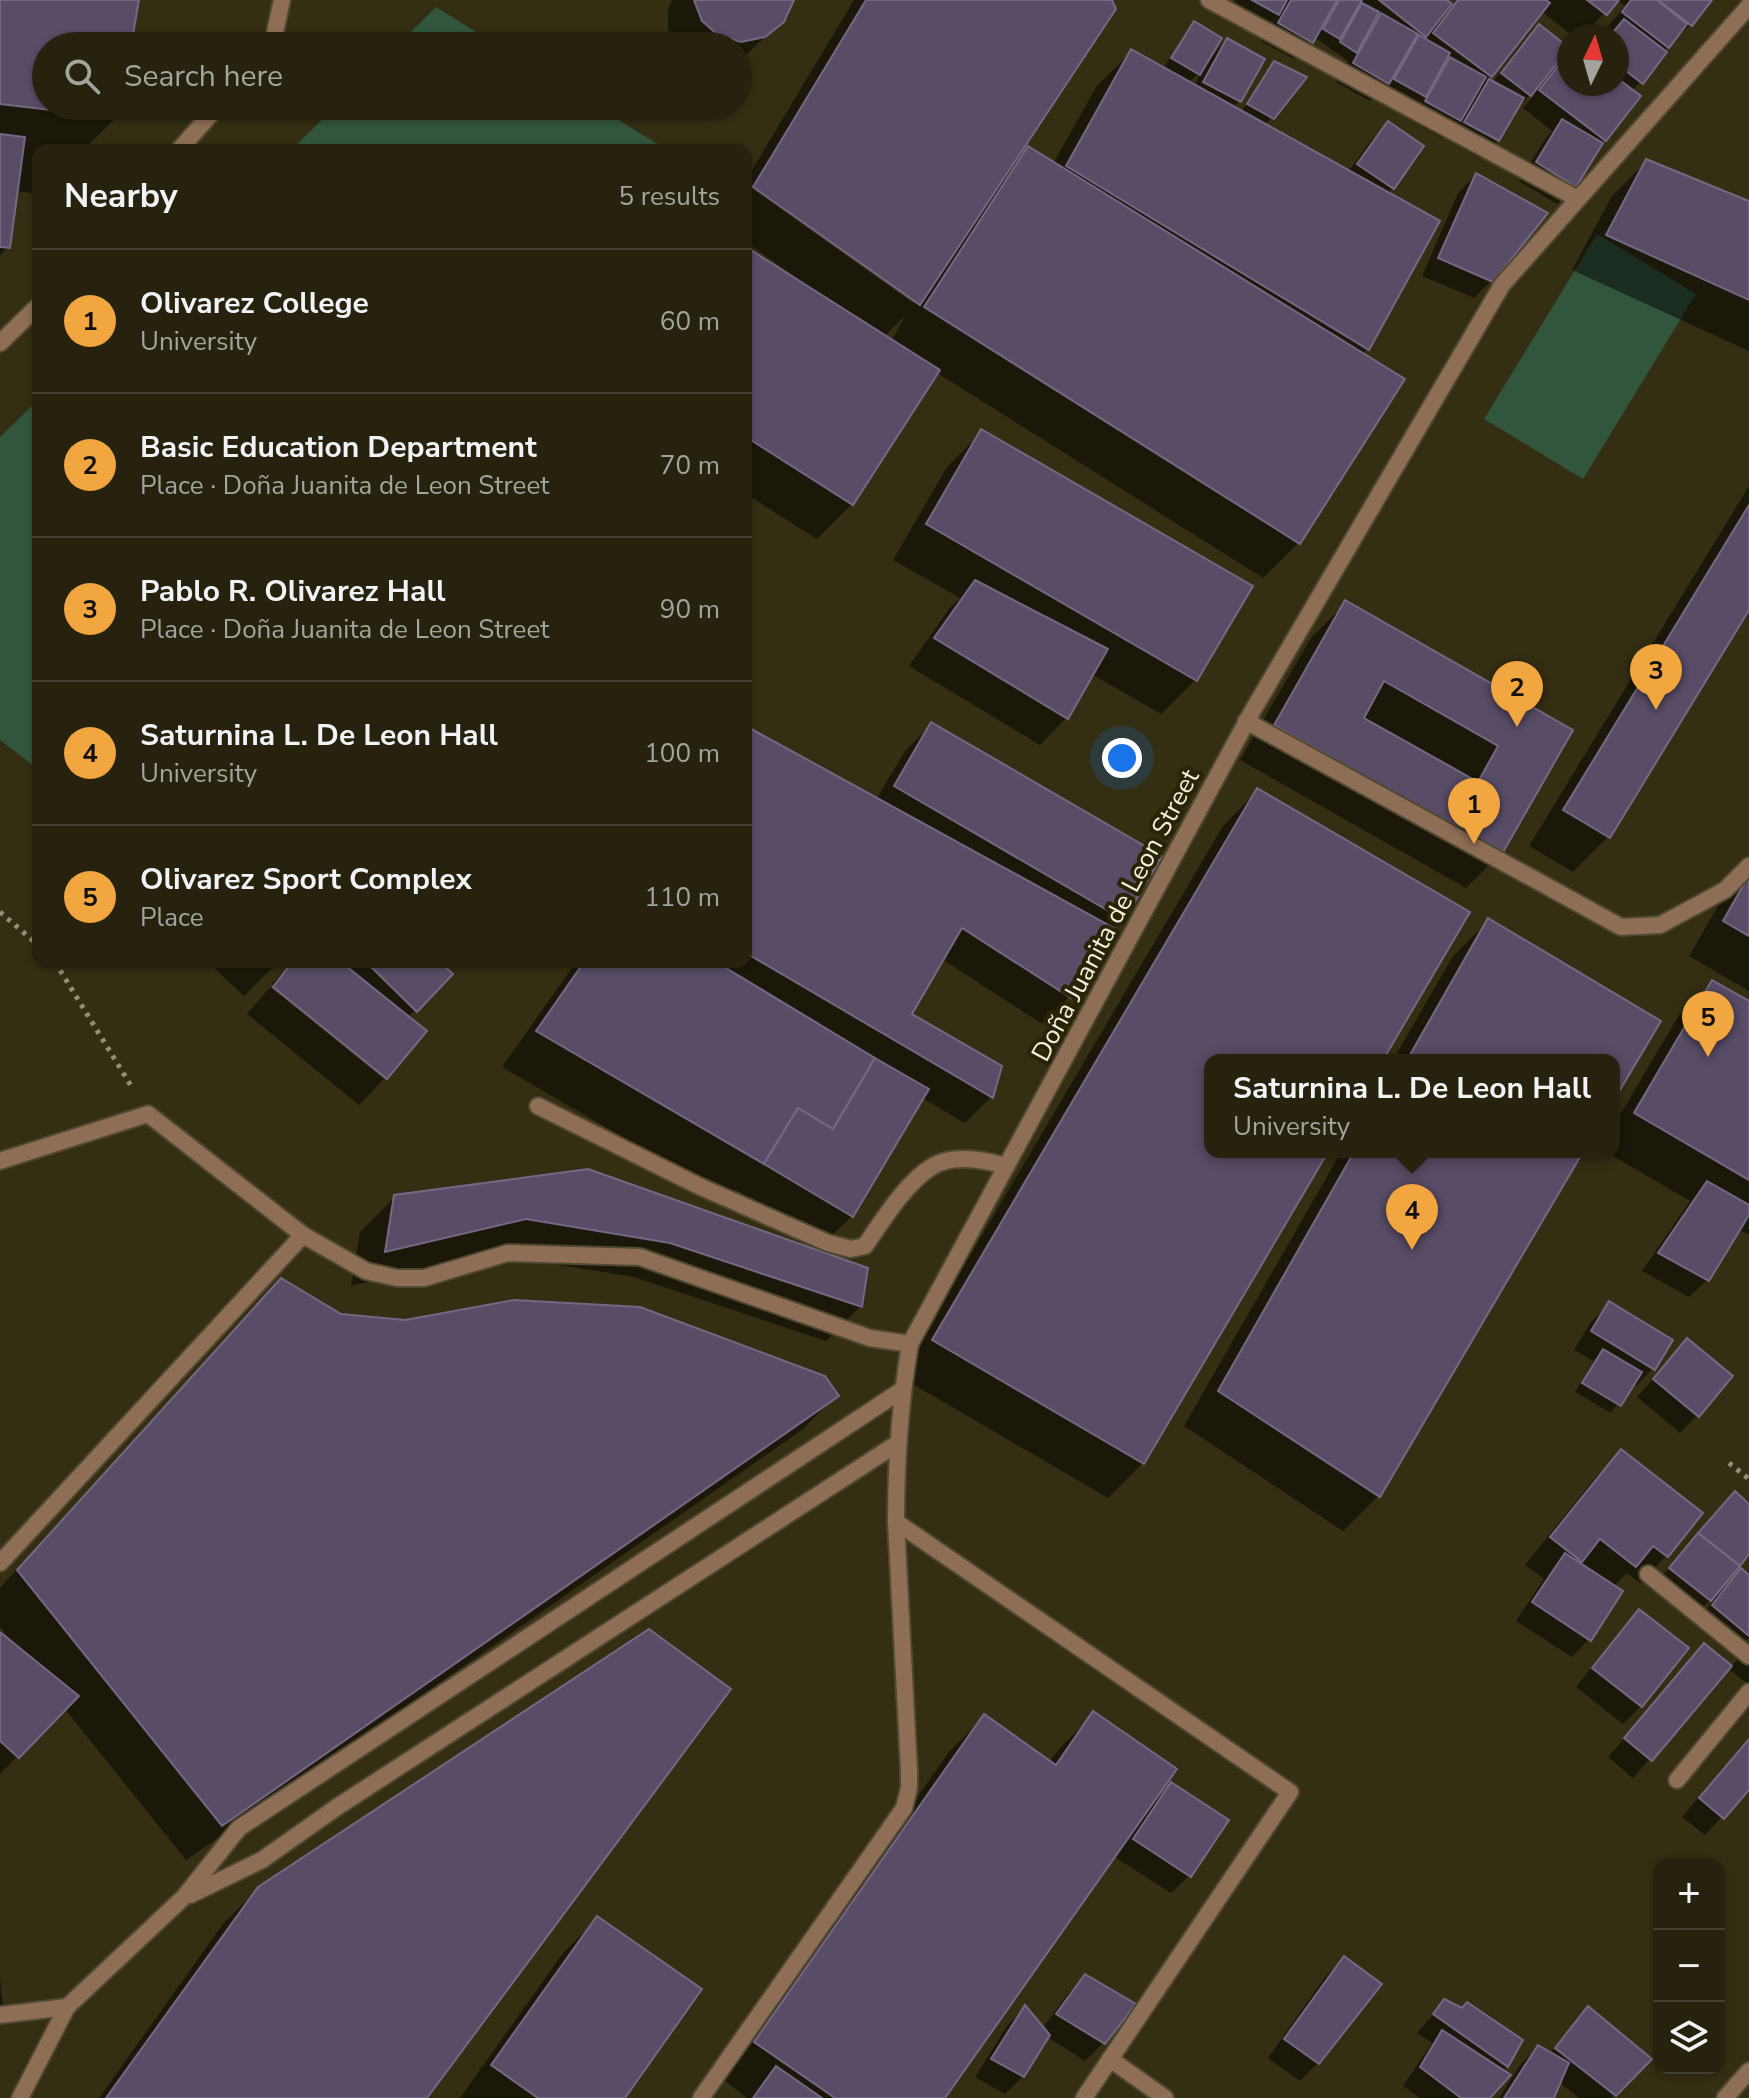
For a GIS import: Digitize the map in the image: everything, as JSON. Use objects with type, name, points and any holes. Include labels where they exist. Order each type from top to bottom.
[{"type":"street","points":[[275,32],[282,0]]},
{"type":"street","points":[[1209,0],[1578,199]]},
{"type":"street","name":"Doña Juanita de Leon Street","points":[[701,2098],[904,1808],[909,1770],[896,1522],[902,1390],[910,1344],[1246,721],[1502,285],[1749,6]]},
{"type":"street","points":[[184,144],[206,120]]},
{"type":"street","points":[[0,343],[32,312]]},
{"type":"street","points":[[1246,721],[1621,927],[1660,925],[1725,890],[1749,866]]},
{"type":"street","points":[[538,1106],[701,1187],[828,1243],[851,1249],[865,1246],[914,1182],[935,1165],[961,1159],[984,1160],[1006,1166]]},
{"type":"street","points":[[0,1161],[148,1114],[303,1235],[366,1271],[397,1278],[424,1278],[508,1253],[640,1257],[870,1338],[910,1344]]},
{"type":"street","points":[[0,1563],[303,1235]]},
{"type":"street","points":[[20,2098],[67,2007],[184,1897],[239,1828],[902,1390]]},
{"type":"street","points":[[184,1897],[262,1860],[337,1807],[898,1443]]},
{"type":"street","points":[[896,1522],[1290,1792],[1084,2098]]},
{"type":"street","points":[[1648,1574],[1749,1656]]},
{"type":"street","points":[[1677,1780],[1749,1692]]},
{"type":"street","points":[[0,2015],[67,2007]]},
{"type":"street","points":[[1110,2059],[1165,2098]]},
{"type":"street","points":[[1725,2098],[1749,2071]]},
{"type":"path","points":[[0,912],[32,940]]},
{"type":"path","points":[[59,968],[148,1114]]},
{"type":"path","points":[[1729,1463],[1749,1479]]},
{"type":"green space","points":[[436,7],[476,32],[411,32]]},
{"type":"green space","points":[[322,120],[619,120],[657,144],[297,144]]},
{"type":"green space","points":[[1597,234],[1696,294],[1583,479],[1484,419]]},
{"type":"green space","points":[[32,406],[32,764],[0,740],[0,437]]},
{"type":"building","points":[[0,0],[139,0],[133,32],[32,32],[32,108],[0,104]]},
{"type":"building","points":[[694,0],[794,0],[784,22],[765,37],[752,40],[752,32],[715,32],[702,21]]},
{"type":"building","points":[[866,0],[1112,0],[1116,9],[920,305],[753,187]]},
{"type":"building","points":[[1252,0],[1287,0],[1279,15]]},
{"type":"building","points":[[1291,0],[1337,0],[1313,43],[1278,23]]},
{"type":"building","points":[[1339,0],[1362,0],[1340,39],[1323,29]]},
{"type":"building","points":[[1379,0],[1447,0],[1452,4],[1426,37]]},
{"type":"building","points":[[1458,0],[1546,0],[1550,3],[1492,77],[1433,33]]},
{"type":"building","points":[[1587,0],[1619,0],[1607,15]]},
{"type":"building","points":[[1631,0],[1657,0],[1687,24],[1669,48],[1622,12]]},
{"type":"building","points":[[1658,0],[1712,0],[1692,26]]},
{"type":"building","points":[[1362,3],[1379,12],[1357,53],[1340,42]]},
{"type":"building","points":[[1381,13],[1418,34],[1389,84],[1353,63]]},
{"type":"building","points":[[1624,19],[1667,52],[1643,84],[1629,73],[1629,24],[1620,24]]},
{"type":"building","points":[[1194,21],[1222,38],[1200,75],[1171,58]]},
{"type":"building","points":[[1539,24],[1557,38],[1557,63],[1531,96],[1501,73]]},
{"type":"building","points":[[1419,35],[1450,53],[1426,97],[1394,79]]},
{"type":"building","points":[[1227,38],[1265,59],[1241,102],[1203,82]]},
{"type":"building","points":[[1131,49],[1440,221],[1369,350],[1066,166]]},
{"type":"building","points":[[1450,57],[1486,77],[1461,121],[1425,101]]},
{"type":"building","points":[[1274,61],[1307,77],[1274,119],[1247,104]]},
{"type":"building","points":[[1557,67],[1557,96],[1629,96],[1629,87],[1641,96],[1606,141],[1539,90]]},
{"type":"building","points":[[1489,79],[1524,98],[1499,141],[1464,122]]},
{"type":"building","points":[[1562,119],[1603,143],[1576,187],[1536,162]]},
{"type":"building","points":[[1388,121],[1424,146],[1394,189],[1357,164]]},
{"type":"building","points":[[0,134],[25,137],[10,248],[0,247]]},
{"type":"building","points":[[1028,146],[1405,379],[1300,544],[924,307]]},
{"type":"building","points":[[1646,159],[1749,201],[1749,300],[1606,235]]},
{"type":"building","points":[[1476,173],[1548,213],[1493,282],[1438,258]]},
{"type":"building","points":[[752,251],[940,370],[853,505],[752,441]]},
{"type":"building","points":[[981,429],[1253,586],[1197,681],[926,524]]},
{"type":"building","points":[[1749,505],[1749,610],[1610,838],[1563,810]]},
{"type":"building","points":[[975,580],[1108,649],[1068,719],[934,638]]},
{"type":"building","points":[[1345,600],[1573,730],[1502,854],[1274,725]],"holes":[[[1384,681],[1498,746],[1478,782],[1364,718]]]},
{"type":"building","points":[[931,722],[1162,856],[1124,920],[894,786]]},
{"type":"building","points":[[752,729],[1114,928],[1071,998],[962,928],[912,1014],[1002,1066],[993,1098],[752,957]]},
{"type":"building","points":[[1257,788],[1470,912],[1387,1054],[1204,1054],[1204,1158],[1324,1158],[1144,1464],[932,1340]]},
{"type":"building","points":[[1749,875],[1749,936],[1723,921]]},
{"type":"building","points":[[1488,918],[1661,1021],[1620,1090],[1620,1054],[1410,1054]]},
{"type":"building","points":[[287,968],[348,968],[427,1031],[387,1079],[273,987]]},
{"type":"building","points":[[372,968],[446,968],[453,974],[417,1012]]},
{"type":"building","points":[[580,968],[726,968],[875,1058],[833,1129],[798,1108],[764,1164],[536,1031]]},
{"type":"building","points":[[1712,980],[1749,1001],[1749,1180],[1634,1113]]},
{"type":"building","points":[[875,1058],[929,1089],[853,1217],[764,1164],[798,1108],[833,1129]]},
{"type":"building","points":[[1351,1158],[1579,1158],[1380,1497],[1218,1391]]},
{"type":"building","points":[[588,1169],[868,1268],[862,1307],[670,1243],[526,1219],[385,1252],[394,1195]]},
{"type":"building","points":[[1707,1181],[1749,1205],[1749,1215],[1709,1281],[1658,1253]]},
{"type":"building","points":[[281,1278],[341,1314],[405,1320],[514,1300],[640,1307],[825,1376],[839,1396],[222,1826],[17,1570]]},
{"type":"building","points":[[1609,1301],[1673,1340],[1655,1370],[1591,1331]]},
{"type":"building","points":[[1687,1338],[1733,1376],[1699,1417],[1653,1379]]},
{"type":"building","points":[[1603,1349],[1642,1372],[1621,1406],[1582,1383]]},
{"type":"building","points":[[1621,1449],[1703,1513],[1668,1557],[1653,1546],[1636,1567],[1600,1539],[1582,1562],[1550,1537]]},
{"type":"building","points":[[1735,1491],[1749,1504],[1749,1554],[1740,1566],[1698,1533]]},
{"type":"building","points":[[1698,1533],[1740,1566],[1711,1601],[1669,1568]]},
{"type":"building","points":[[1565,1553],[1623,1591],[1591,1641],[1532,1602]]},
{"type":"building","points":[[1741,1568],[1749,1575],[1749,1636],[1712,1605]]},
{"type":"building","points":[[1639,1609],[1689,1648],[1642,1707],[1592,1668]]},
{"type":"building","points":[[649,1629],[731,1689],[427,2098],[106,2098],[258,1887]]},
{"type":"building","points":[[0,1632],[79,1696],[19,1758],[0,1741]]},
{"type":"building","points":[[1704,1643],[1732,1666],[1652,1761],[1624,1738]]},
{"type":"building","points":[[1093,1711],[1177,1769],[945,2098],[835,2098],[754,2042],[984,1714],[1056,1765]]},
{"type":"building","points":[[1749,1739],[1749,1790],[1724,1819],[1699,1798]]},
{"type":"building","points":[[1171,1782],[1229,1820],[1191,1877],[1133,1839]]},
{"type":"building","points":[[597,1916],[702,1989],[625,2098],[538,2098],[491,2065]]},
{"type":"building","points":[[1344,1956],[1382,1984],[1319,2064],[1284,2039]]},
{"type":"building","points":[[1085,1974],[1136,2004],[1105,2044],[1056,2014]]},
{"type":"building","points":[[1444,1999],[1462,2008],[1467,2002],[1523,2040],[1508,2067],[1433,2014]]},
{"type":"building","points":[[1025,2005],[1050,2035],[1024,2077],[991,2059]]},
{"type":"building","points":[[1588,2006],[1652,2059],[1616,2096],[1555,2048]]},
{"type":"building","points":[[1442,2030],[1511,2075],[1490,2098],[1461,2098],[1420,2067]]},
{"type":"building","points":[[1538,2045],[1569,2063],[1554,2098],[1504,2098]]},
{"type":"building","points":[[776,2066],[822,2098],[753,2098]]},
{"type":"place","name":"Pablo R. Olivarez Hall","points":[[1656,710]]},
{"type":"place","name":"Basic Education Department","points":[[1517,727]]},
{"type":"place","name":"Olivarez College","points":[[1474,844]]},
{"type":"place","name":"Olivarez Sport Complex","points":[[1708,1057]]},
{"type":"place","name":"Saturnina L. De Leon Hall","points":[[1412,1250]]}]
